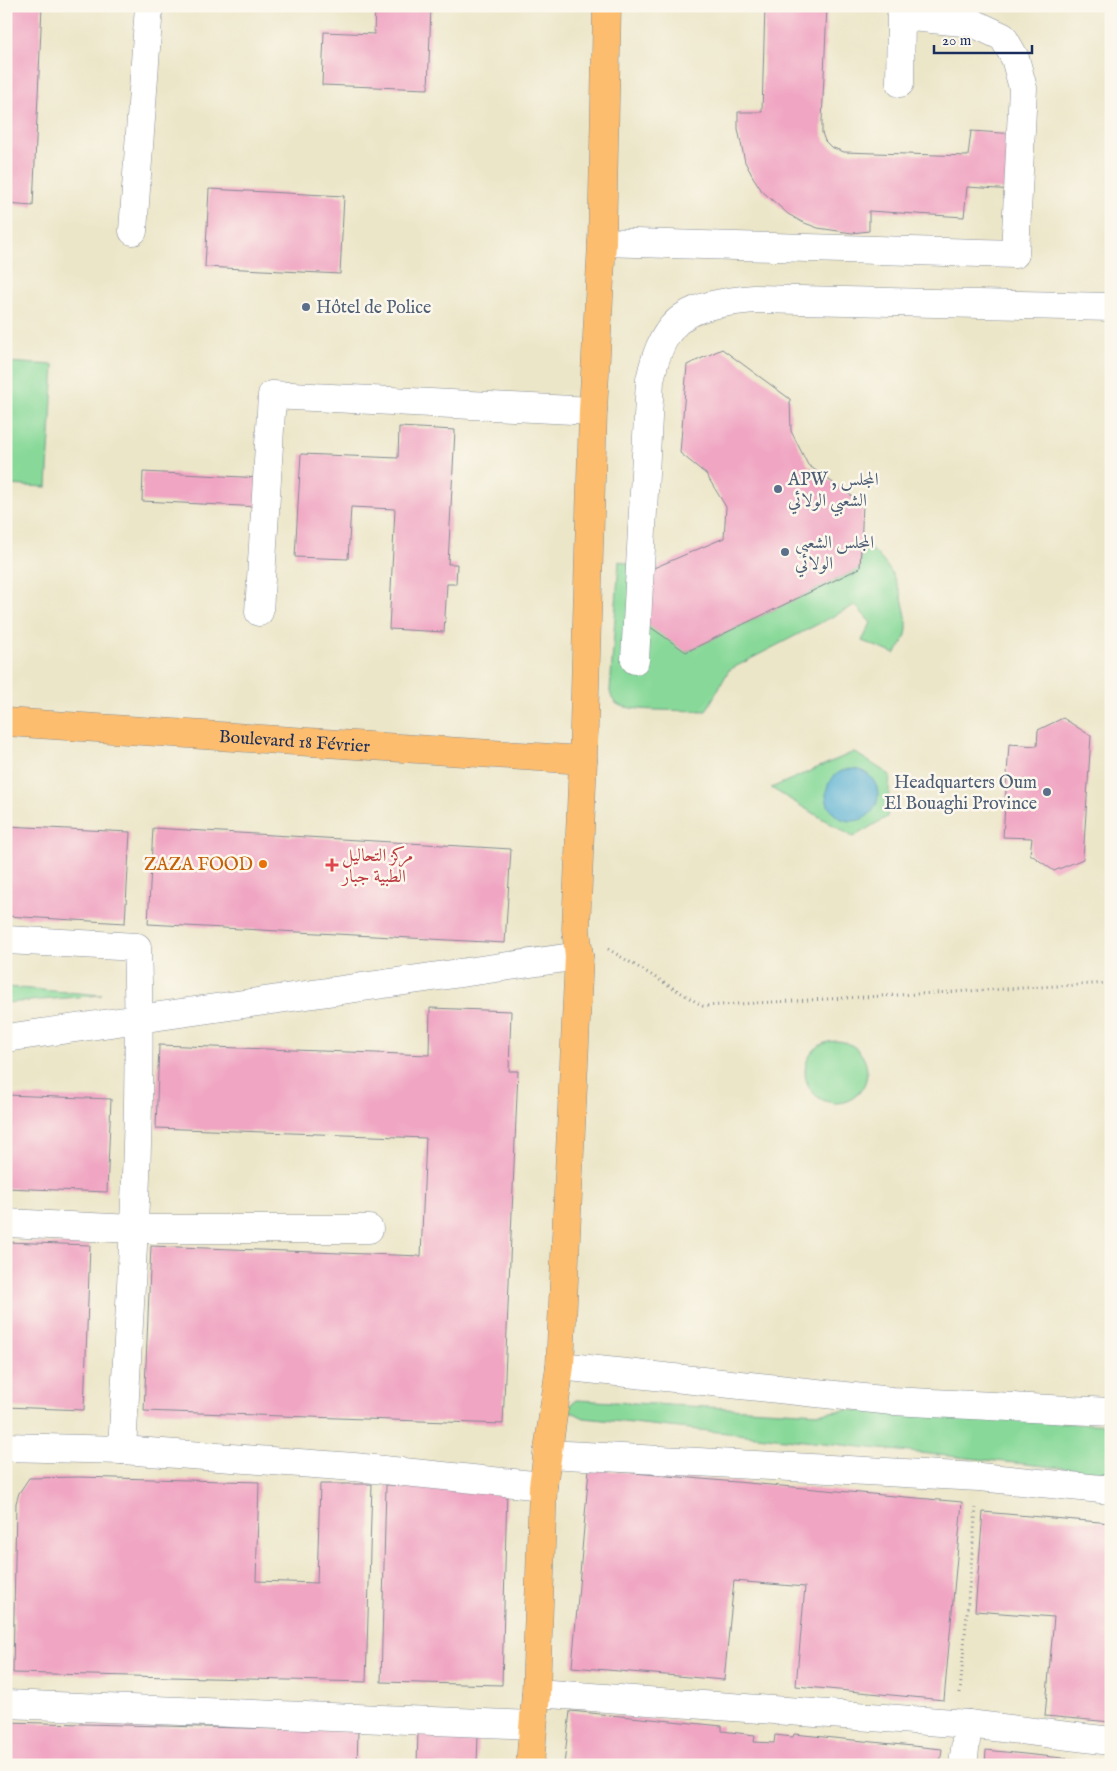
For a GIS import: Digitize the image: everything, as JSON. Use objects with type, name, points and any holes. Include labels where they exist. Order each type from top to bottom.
[{"type":"main road","points":[[530,1765],[536,1693],[543,1486],[560,1366],[578,942],[593,411],[602,242],[607,6]]},
{"type":"main road","name":"Boulevard 18 Février","points":[[6,722],[583,760]]},
{"type":"street","points":[[133,231],[148,6]]},
{"type":"street","points":[[602,242],[1015,254],[1023,88],[1015,58],[1004,37],[973,23],[901,16],[900,83]]},
{"type":"street","points":[[636,660],[650,380],[661,342],[676,321],[702,306],[754,299],[1111,307]]},
{"type":"street","points":[[259,612],[272,395],[593,411]]},
{"type":"street","points":[[6,940],[137,947],[140,1019],[134,1229],[122,1450]]},
{"type":"street","points":[[6,1038],[140,1019],[578,942]]},
{"type":"street","points":[[6,1223],[134,1229],[369,1229]]},
{"type":"street","points":[[560,1366],[892,1401],[1111,1412]]},
{"type":"street","points":[[6,1447],[122,1450],[354,1467],[543,1486]]},
{"type":"street","points":[[547,1454],[979,1477],[1111,1490]]},
{"type":"street","points":[[536,1693],[963,1724],[1111,1741]]},
{"type":"street","points":[[6,1704],[532,1725]]},
{"type":"street","points":[[963,1724],[963,1765]]},
{"type":"path","points":[[578,942],[703,1006],[1111,983]]},
{"type":"path","points":[[963,1724],[979,1477]]},
{"type":"green space","points":[[6,362],[54,365],[47,487],[6,485]]},
{"type":"green space","points":[[861,539],[889,569],[901,596],[907,621],[907,632],[895,654],[862,641],[871,623],[855,605],[729,670],[706,711],[624,707],[617,704],[611,696],[619,561],[649,570],[686,652],[860,568]]},
{"type":"green space","points":[[854,752],[890,775],[887,817],[853,837],[771,788]]},
{"type":"green space","points":[[6,987],[102,995],[6,1003]]},
{"type":"green space","points":[[836,1041],[848,1043],[858,1050],[865,1060],[867,1072],[865,1084],[858,1094],[848,1101],[836,1103],[824,1101],[814,1094],[807,1084],[805,1072],[807,1060],[814,1050],[824,1043]]},
{"type":"green space","points":[[576,1400],[821,1413],[847,1410],[1111,1425],[1111,1473],[584,1418],[570,1411],[571,1404]]},
{"type":"water","points":[[852,769],[866,773],[874,781],[878,795],[874,809],[866,817],[852,821],[838,817],[830,809],[826,795],[830,781],[838,773]]},
{"type":"building","points":[[6,6],[42,6],[33,206],[6,204]]},
{"type":"building","points":[[375,6],[431,6],[428,89],[322,85],[324,32],[374,34]]},
{"type":"building","points":[[765,6],[827,6],[822,133],[825,141],[831,147],[844,152],[968,156],[971,131],[1017,134],[1014,190],[967,187],[964,217],[869,211],[869,231],[852,233],[818,228],[788,214],[762,191],[753,177],[745,162],[738,129],[738,112],[762,112]]},
{"type":"building","points":[[209,189],[344,196],[340,274],[205,267]]},
{"type":"building","name":"APW , المجلس الشعبي الولائي","points":[[722,349],[790,399],[791,431],[808,465],[863,504],[860,568],[686,652],[643,622],[649,570],[724,538],[726,507],[706,474],[680,453],[687,365]]},
{"type":"building","points":[[399,427],[455,430],[448,564],[457,564],[456,584],[447,584],[444,632],[389,629],[395,509],[351,507],[348,559],[295,557],[301,454],[398,458]]},
{"type":"building","points":[[143,472],[262,478],[261,507],[142,501]]},
{"type":"building","name":"Headquarters Oum El Bouaghi Province","points":[[1063,718],[1091,736],[1083,859],[1054,871],[1030,854],[1032,838],[1003,837],[1009,744],[1037,746],[1038,730]]},
{"type":"building","points":[[6,826],[130,832],[125,923],[6,916]]},
{"type":"building","points":[[153,828],[511,849],[505,943],[148,924]]},
{"type":"building","points":[[430,1008],[511,1011],[509,1071],[518,1071],[503,1424],[144,1411],[151,1246],[421,1256],[426,1138],[156,1128],[159,1045],[429,1055]]},
{"type":"building","points":[[6,1095],[111,1099],[107,1192],[6,1188]]},
{"type":"building","points":[[6,1242],[90,1245],[84,1410],[6,1407]]},
{"type":"building","points":[[589,1469],[962,1502],[944,1700],[796,1686],[805,1587],[734,1581],[724,1680],[572,1667]]},
{"type":"building","points":[[79,1477],[259,1482],[256,1581],[317,1583],[320,1484],[372,1484],[366,1682],[13,1673],[16,1503],[19,1493],[29,1478]]},
{"type":"building","points":[[386,1485],[507,1488],[502,1685],[381,1682]]},
{"type":"building","points":[[983,1512],[1111,1523],[1111,1722],[1045,1716],[1054,1617],[975,1611]]},
{"type":"building","points":[[570,1711],[722,1726],[722,1731],[755,1735],[754,1742],[774,1743],[775,1735],[793,1737],[794,1734],[942,1749],[940,1765],[564,1765]]},
{"type":"building","points":[[6,1722],[358,1731],[357,1765],[6,1765]]},
{"type":"building","points":[[418,1732],[478,1734],[477,1765],[417,1765]]},
{"type":"building","points":[[986,1750],[1111,1763],[1111,1765],[985,1765]]},
{"type":"place","name":"Hôtel de Police","points":[[306,307]]},
{"type":"place","name":"APW , المجلس الشعبي الولائي","points":[[778,489]]},
{"type":"place","name":"المجلس الشعبي الولائي","points":[[785,552]]},
{"type":"place","name":"Headquarters Oum El Bouaghi Province","points":[[1047,792]]},
{"type":"place","name":"ZAZA FOOD","points":[[263,864]]},
{"type":"place","name":"مركز التحاليل الطبية جبار","points":[[332,865]]}]
